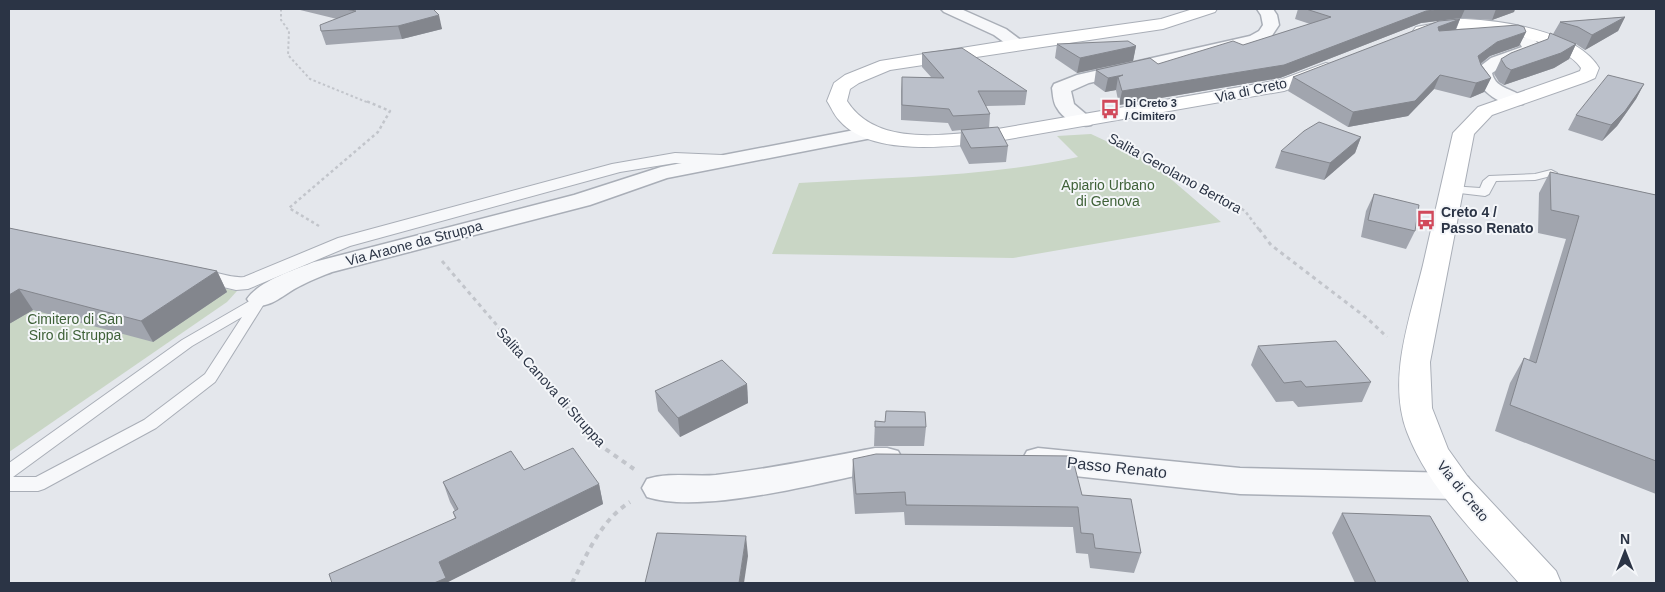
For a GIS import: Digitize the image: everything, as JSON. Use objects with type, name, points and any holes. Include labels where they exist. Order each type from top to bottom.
[{"type":"main road","name":"Via di Creto","points":[[1209,9],[1163,24],[886,65],[852,79],[841,87],[837,101],[847,119],[870,133],[897,138],[952,140],[986,137],[1084,121],[1284,85],[1350,60]]},
{"type":"main road","name":"Via di Creto","points":[[1402,40],[1428,29],[1441,26],[1467,24],[1496,27],[1552,41],[1580,56],[1590,68],[1588,74],[1580,78],[1485,111],[1464,134],[1415,362],[1416,408],[1423,431],[1434,455],[1456,486],[1542,583]]},
{"type":"street","points":[[949,9],[1000,32],[1018,44]]},
{"type":"street","points":[[1084,121],[1065,106],[1061,88],[1083,79],[1233,46],[1261,37],[1271,25],[1269,15],[1265,9]]},
{"type":"street","points":[[1516,100],[1494,90],[1483,76],[1483,71],[1497,62],[1534,48],[1527,42]]},
{"type":"street","name":"Via Araone da Struppa","points":[[260,299],[291,280],[323,267],[582,200],[661,173],[870,133]]},
{"type":"street","points":[[179,272],[236,284],[248,283],[345,242],[618,167],[675,158],[722,160]]},
{"type":"street","points":[[659,488],[714,488],[805,474],[875,460],[914,460]]},
{"type":"street","name":"Passo Renato","points":[[1011,460],[1059,460],[1240,481],[1456,486]]},
{"type":"lane","points":[[1451,189],[1485,192],[1489,181],[1493,178],[1535,177],[1551,174]]},
{"type":"lane","points":[[9,484],[38,484],[150,424],[210,378],[260,299]]},
{"type":"lane","name":"Via Araone da Struppa","points":[[9,472],[187,343],[260,299]]},
{"type":"path","points":[[281,9],[281,20],[289,31],[288,56],[310,79],[390,111],[378,132],[289,208],[345,242]]},
{"type":"path","name":"Salita Gerolamo Bertora","points":[[1084,121],[1093,128],[1139,150],[1183,178],[1218,194],[1245,211],[1271,245],[1368,318],[1415,362]]},
{"type":"path","name":"Salita Canova di Struppa","points":[[433,237],[439,256],[463,288],[598,443],[659,488]]},
{"type":"path","points":[[572,583],[602,526],[622,506],[659,488]]},
{"type":"green space","name":"Apiario Urbano di Genova","points":[[1091,134],[1151,162],[1221,222],[1013,258],[772,254],[799,183],[939,175],[1044,164],[1078,157],[1057,136]]},
{"type":"green space","name":"Cimitero di San Siro di Struppa","points":[[9,249],[237,291],[227,302],[9,452]]},
{"type":"building","points":[[345,9],[433,9],[439,15],[398,26],[321,31],[320,25],[356,11]]},
{"type":"building","points":[[1306,9],[1443,9],[1426,11],[1284,65],[1122,91],[1118,77],[1123,75],[1108,78],[1096,70],[1150,58],[1158,64],[1233,41],[1243,45],[1331,17]]},
{"type":"building","points":[[1625,17],[1592,35],[1578,27],[1560,22]]},
{"type":"building","points":[[1460,19],[1438,27],[1439,31],[1518,25],[1524,27],[1526,32],[1497,42],[1478,56],[1481,65],[1491,78],[1476,83],[1440,75],[1415,101],[1353,112],[1293,77],[1439,21]]},
{"type":"building","points":[[1550,33],[1576,44],[1561,53],[1511,70],[1506,67],[1501,59],[1511,53],[1548,39]]},
{"type":"building","points":[[1128,41],[1136,46],[1080,58],[1057,44]]},
{"type":"building","points":[[962,48],[1027,91],[978,91],[990,114],[953,116],[949,109],[902,105],[902,77],[944,78],[922,53]]},
{"type":"building","points":[[1608,75],[1644,84],[1625,111],[1611,125],[1576,115]]},
{"type":"building","points":[[1319,122],[1361,137],[1330,163],[1281,151],[1304,131]]},
{"type":"building","points":[[998,127],[1008,146],[971,148],[961,130]]},
{"type":"building","points":[[1550,172],[1656,195],[1656,461],[1510,405],[1524,358],[1536,363],[1579,216],[1551,210]]},
{"type":"building","points":[[1374,194],[1419,205],[1415,231],[1368,220]]},
{"type":"building","points":[[9,228],[217,271],[141,321],[19,289],[9,295]]},
{"type":"building","points":[[1336,341],[1371,382],[1306,387],[1301,381],[1284,383],[1258,346]]},
{"type":"building","points":[[722,360],[747,384],[678,418],[655,391]]},
{"type":"building","points":[[886,411],[925,412],[926,427],[875,427],[875,421],[885,422]]},
{"type":"building","points":[[573,448],[599,484],[439,562],[446,578],[434,583],[332,583],[329,574],[456,518],[453,512],[458,509],[443,482],[511,451],[524,470]]},
{"type":"building","points":[[876,454],[1072,456],[1082,495],[1131,499],[1141,553],[1095,548],[1093,534],[1081,533],[1078,507],[906,505],[905,492],[856,494],[853,459]]},
{"type":"building","points":[[1342,513],[1430,516],[1469,583],[1376,583]]},
{"type":"building","points":[[657,533],[746,536],[739,583],[645,583]]},
{"type":"place","name":"Di Creto 3 / Cimitero","points":[[1110,109]]},
{"type":"place","name":"Creto 4 / Passo Renato","points":[[1426,220]]}]
